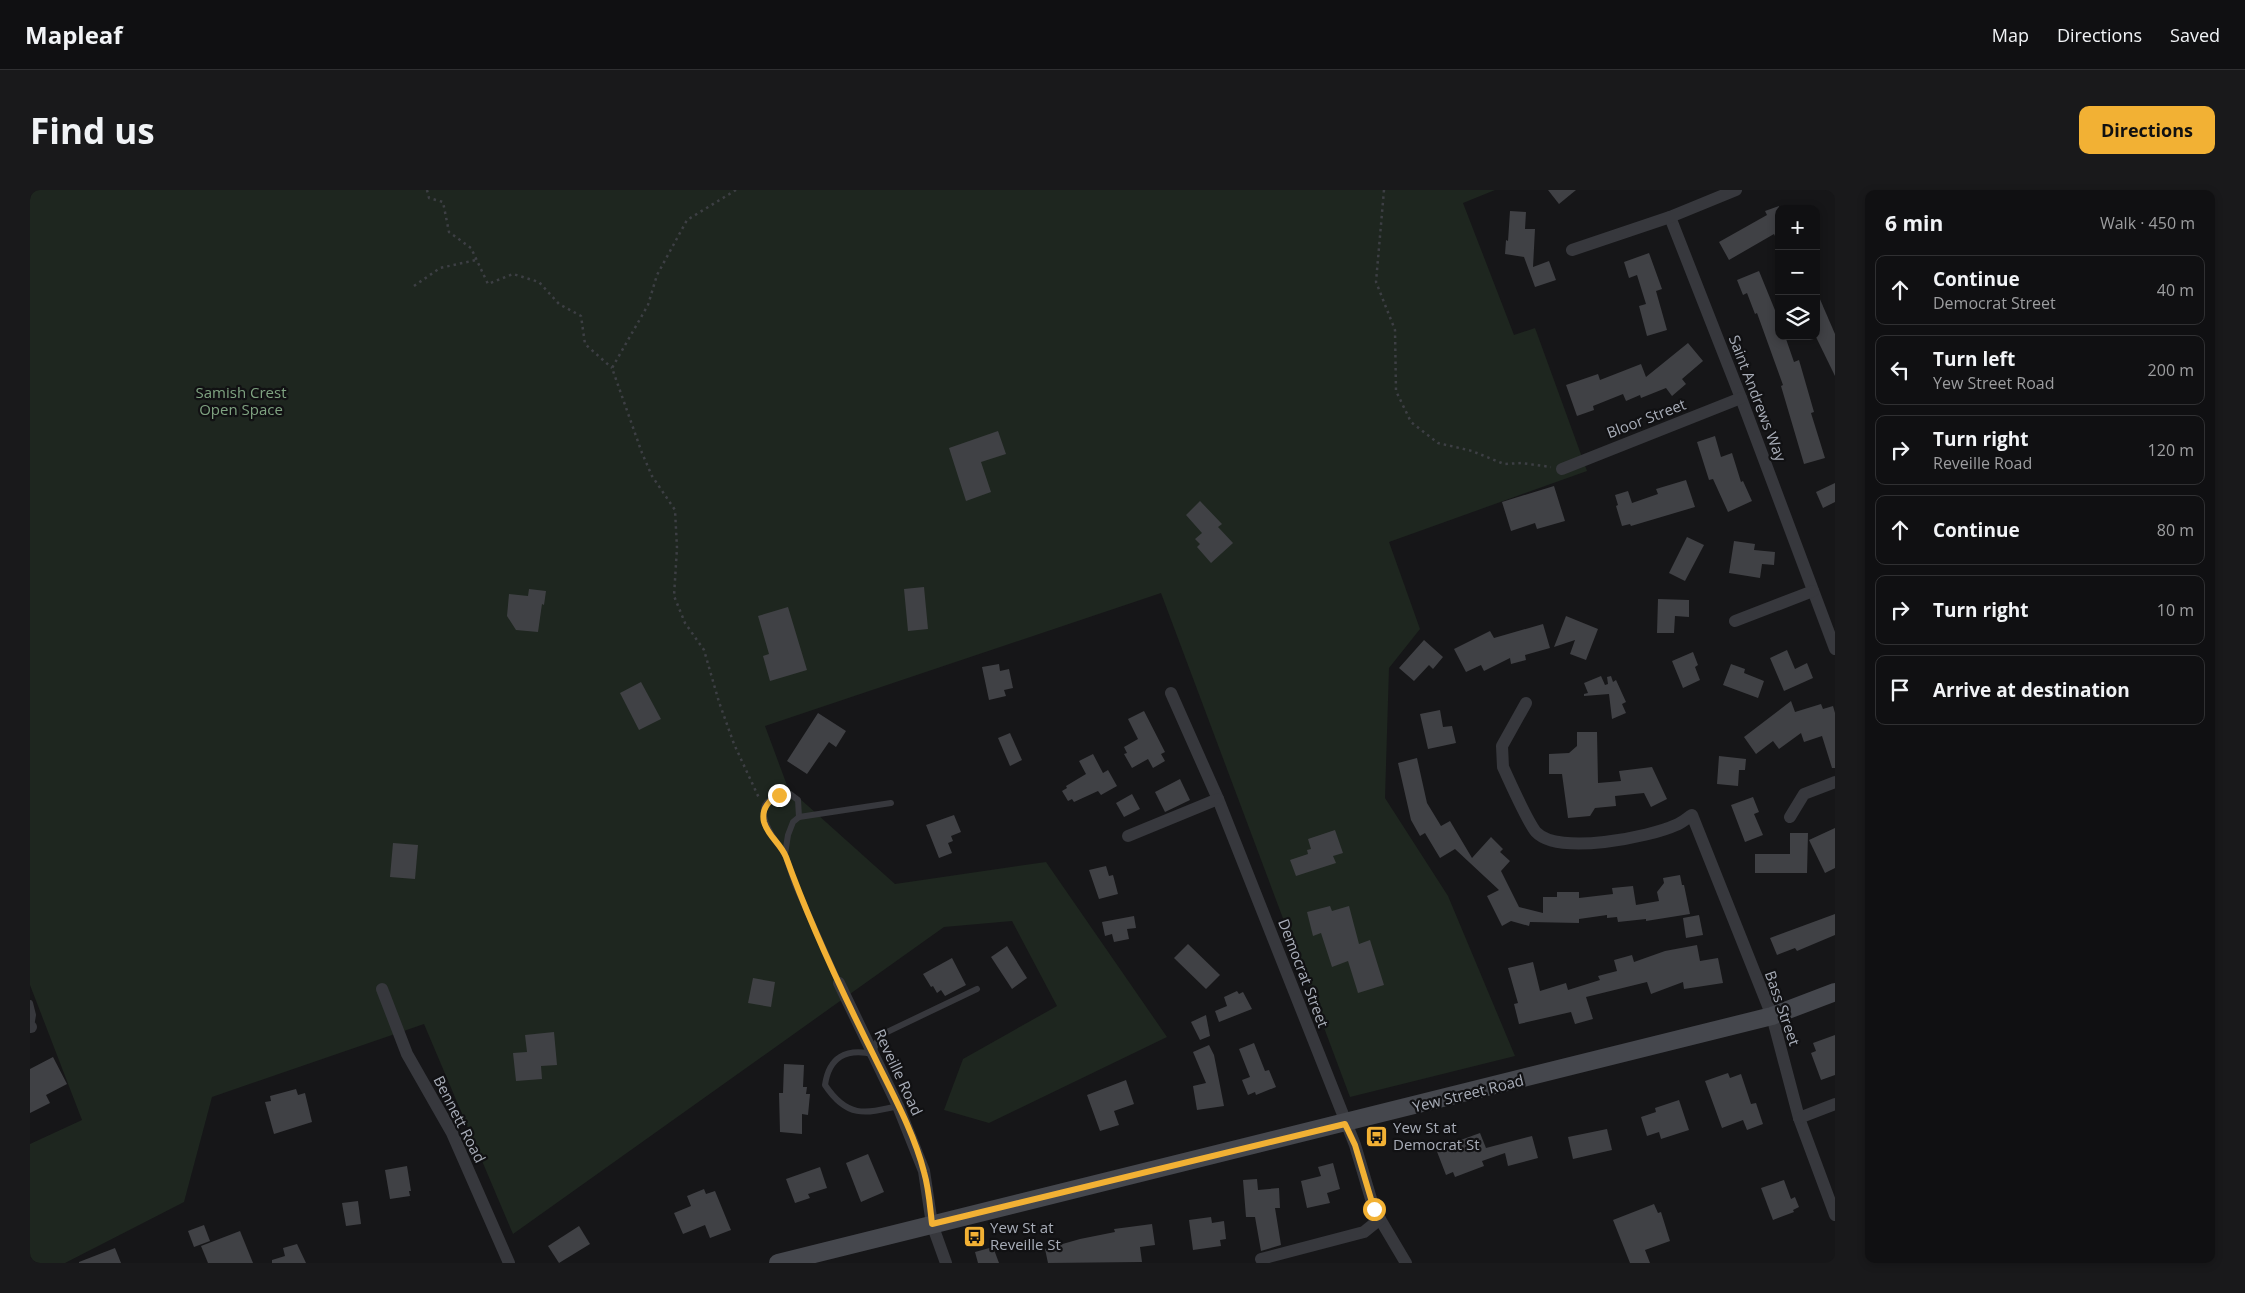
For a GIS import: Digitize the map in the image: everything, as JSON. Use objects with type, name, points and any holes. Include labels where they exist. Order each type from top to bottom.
[{"type":"street","points":[[1572,250],[1670,217],[1736,190]]},
{"type":"street","name":"Saint Andrews Way","points":[[1670,217],[1742,398],[1835,649]]},
{"type":"street","name":"Bloor Street","points":[[1562,469],[1742,398]]},
{"type":"street","points":[[1735,621],[1813,591]]},
{"type":"street","name":"Democrat Street","points":[[1171,693],[1218,799],[1345,1124],[1355,1145],[1374,1209],[1406,1263]]},
{"type":"street","name":"Bass Street","points":[[1526,704],[1502,746],[1502,758],[1503,767],[1536,832],[1551,841],[1571,843],[1599,842],[1654,832],[1677,825],[1692,815],[1772,1016],[1799,1118],[1835,1215]]},
{"type":"street","points":[[1790,818],[1804,794],[1835,782]]},
{"type":"street","points":[[1128,836],[1218,799]]},
{"type":"street","name":"Reveille Road","points":[[839,983],[898,1106],[924,1171],[932,1224],[946,1263]]},
{"type":"street","name":"Bennett Road","points":[[382,989],[407,1054],[452,1133],[509,1263]]},
{"type":"street","name":"Yew Street Road","points":[[778,1263],[1345,1124],[1772,1016],[1835,992]]},
{"type":"street","points":[[1799,1118],[1835,1104]]},
{"type":"street","points":[[1261,1259],[1364,1232],[1380,1219]]},
{"type":"lane","points":[[799,817],[798,800],[790,794],[774,797],[770,800],[765,808],[763,820],[768,831],[784,854],[795,884],[839,983]]},
{"type":"lane","points":[[784,854],[788,835],[794,822],[799,817],[891,803]]},
{"type":"lane","points":[[898,1106],[861,1113],[846,1108],[834,1098],[825,1085],[828,1070],[838,1058],[848,1053],[873,1054],[876,1043],[885,1033],[977,989]]},
{"type":"lane","points":[[30,1004],[33,1015],[30,1027]]},
{"type":"path","points":[[30,192],[35,190]]},
{"type":"path","points":[[427,190],[429,198],[444,202],[449,232],[470,248],[488,284],[514,274],[539,282],[559,304],[581,316],[586,344],[612,368],[652,476],[675,510],[677,548],[674,596],[685,623],[704,650],[719,702],[734,744],[765,808]]},
{"type":"path","points":[[612,368],[648,304],[657,275],[687,220],[736,190]]},
{"type":"path","points":[[1384,190],[1376,282],[1395,330],[1396,391],[1411,422],[1438,443],[1472,451],[1504,464],[1521,463],[1562,469]]},
{"type":"path","points":[[414,286],[440,268],[476,260]]},
{"type":"green space","name":"Samish Crest Open Space","points":[[30,190],[1495,190],[1463,203],[1514,335],[1535,328],[1587,471],[1389,542],[1420,629],[1389,668],[1385,798],[1448,896],[1515,1056],[1350,1097],[1161,593],[765,726],[788,788],[895,884],[1046,862],[1167,1037],[989,1123],[944,1110],[963,1059],[1057,1006],[1012,921],[944,927],[513,1234],[424,1024],[212,1097],[184,1202],[65,1263],[30,1263],[30,1144],[82,1120],[30,985]]},
{"type":"building","points":[[1548,190],[1576,190],[1559,204]]},
{"type":"building","points":[[1775,207],[1775,236],[1774,234],[1729,260],[1719,242],[1767,215],[1765,211]]},
{"type":"building","points":[[1510,211],[1526,212],[1525,229],[1535,229],[1533,267],[1549,261],[1556,280],[1535,287],[1524,257],[1505,254]]},
{"type":"building","points":[[1649,253],[1662,289],[1656,291],[1667,330],[1647,336],[1639,306],[1646,304],[1637,275],[1629,278],[1624,262]]},
{"type":"building","points":[[1759,271],[1775,310],[1775,340],[1786,340],[1794,362],[1799,360],[1814,412],[1811,413],[1825,458],[1804,464],[1781,386],[1783,385],[1757,313],[1755,314],[1747,293],[1743,295],[1737,280]]},
{"type":"building","points":[[1820,299],[1835,334],[1835,376],[1817,340],[1820,340]]},
{"type":"building","points":[[1688,343],[1703,361],[1682,379],[1686,384],[1672,396],[1666,388],[1641,398],[1640,395],[1626,401],[1623,394],[1593,406],[1594,410],[1577,416],[1566,385],[1598,374],[1600,380],[1641,364],[1646,377]]},
{"type":"building","points":[[998,431],[1006,454],[981,462],[991,492],[966,501],[949,448]]},
{"type":"building","points":[[1715,436],[1721,457],[1732,453],[1741,482],[1743,481],[1752,501],[1728,512],[1713,479],[1709,480],[1697,442]]},
{"type":"building","points":[[1686,480],[1695,507],[1631,526],[1630,524],[1622,526],[1615,495],[1628,491],[1632,503],[1658,494],[1656,489]]},
{"type":"building","points":[[1835,483],[1835,502],[1823,508],[1816,492]]},
{"type":"building","points":[[1554,486],[1565,521],[1537,529],[1535,523],[1511,531],[1502,502]]},
{"type":"building","points":[[1200,501],[1222,524],[1218,527],[1233,543],[1211,563],[1197,547],[1200,544],[1195,539],[1202,533],[1186,515]]},
{"type":"building","points":[[1687,537],[1704,545],[1685,581],[1669,573]]},
{"type":"building","points":[[1734,541],[1755,544],[1754,550],[1775,552],[1774,565],[1762,564],[1760,578],[1729,573]]},
{"type":"building","points":[[924,587],[928,629],[908,631],[904,589]]},
{"type":"building","points":[[529,589],[546,591],[538,632],[516,630],[507,616],[509,594],[528,596]]},
{"type":"building","points":[[1658,599],[1689,600],[1689,617],[1675,616],[1674,633],[1657,633]]},
{"type":"building","points":[[788,607],[807,670],[770,681],[763,656],[769,654],[758,616]]},
{"type":"building","points":[[1566,616],[1598,629],[1586,660],[1570,654],[1575,640],[1554,647]]},
{"type":"building","points":[[1543,624],[1550,648],[1525,655],[1526,660],[1511,664],[1510,658],[1484,671],[1481,665],[1466,672],[1454,649],[1490,631],[1494,638]]},
{"type":"building","points":[[1424,640],[1443,657],[1433,669],[1429,665],[1414,681],[1399,668]]},
{"type":"building","points":[[1787,650],[1795,669],[1807,663],[1813,678],[1784,691],[1770,658]]},
{"type":"building","points":[[1693,652],[1698,665],[1695,667],[1700,680],[1683,688],[1672,661]]},
{"type":"building","points":[[999,664],[1000,671],[1009,669],[1013,688],[1004,690],[1006,696],[989,700],[982,667]]},
{"type":"building","points":[[1731,664],[1745,669],[1744,673],[1764,681],[1758,698],[1723,685]]},
{"type":"building","points":[[1601,676],[1605,685],[1608,684],[1607,677],[1611,676],[1613,682],[1616,680],[1626,702],[1622,704],[1626,713],[1612,719],[1609,694],[1584,696],[1584,694],[1588,693],[1584,683]]},
{"type":"building","points":[[641,682],[661,719],[639,730],[620,693]]},
{"type":"building","points":[[1791,701],[1795,712],[1821,704],[1823,709],[1833,706],[1835,713],[1835,768],[1832,768],[1822,736],[1804,742],[1801,733],[1779,749],[1773,741],[1756,754],[1744,737]]},
{"type":"building","points":[[1440,710],[1443,727],[1452,726],[1456,743],[1428,749],[1420,714]]},
{"type":"building","points":[[1144,711],[1165,752],[1161,754],[1165,761],[1153,768],[1148,759],[1132,768],[1124,754],[1127,753],[1124,747],[1138,739],[1128,719]]},
{"type":"building","points":[[818,713],[846,731],[836,747],[829,742],[807,774],[787,761]]},
{"type":"building","points":[[1577,732],[1597,732],[1598,783],[1621,781],[1619,771],[1652,767],[1667,799],[1651,807],[1644,793],[1615,796],[1616,806],[1595,808],[1590,816],[1568,818],[1562,774],[1549,774],[1549,754],[1569,753],[1577,746]]},
{"type":"building","points":[[1010,733],[1022,760],[1010,766],[998,738]]},
{"type":"building","points":[[1093,754],[1103,773],[1108,770],[1117,786],[1101,795],[1098,791],[1074,802],[1072,799],[1068,801],[1062,791],[1067,788],[1066,786],[1086,774],[1079,761]]},
{"type":"building","points":[[1719,756],[1746,759],[1745,770],[1739,770],[1738,786],[1717,784]]},
{"type":"building","points":[[1417,758],[1427,803],[1441,826],[1450,821],[1472,858],[1491,837],[1503,849],[1500,852],[1510,861],[1501,871],[1519,907],[1543,913],[1543,897],[1557,897],[1557,892],[1579,892],[1579,898],[1613,894],[1612,888],[1633,886],[1636,905],[1659,901],[1657,892],[1664,883],[1663,878],[1680,875],[1690,914],[1646,921],[1646,919],[1618,922],[1617,917],[1607,918],[1607,915],[1579,919],[1579,923],[1530,922],[1529,926],[1511,921],[1502,926],[1487,896],[1499,890],[1455,849],[1440,858],[1425,833],[1420,836],[1411,820],[1398,763]]},
{"type":"building","points":[[1180,779],[1190,800],[1165,812],[1155,792]]},
{"type":"building","points":[[1132,794],[1140,809],[1124,817],[1116,803]]},
{"type":"building","points":[[1753,797],[1759,812],[1754,814],[1763,835],[1745,842],[1731,805]]},
{"type":"building","points":[[954,815],[961,832],[951,836],[953,841],[948,843],[952,853],[939,858],[926,825]]},
{"type":"building","points":[[1835,828],[1835,868],[1825,873],[1809,840]]},
{"type":"building","points":[[1335,830],[1343,853],[1333,856],[1336,863],[1296,876],[1290,860],[1308,854],[1307,850],[1311,849],[1308,839]]},
{"type":"building","points":[[1790,833],[1808,833],[1807,873],[1755,873],[1755,854],[1790,854]]},
{"type":"building","points":[[393,843],[418,845],[415,879],[390,877]]},
{"type":"building","points":[[1106,866],[1109,876],[1113,875],[1118,894],[1099,899],[1089,870]]},
{"type":"building","points":[[1330,906],[1332,911],[1349,906],[1359,944],[1370,940],[1384,985],[1358,993],[1348,961],[1332,967],[1321,933],[1313,936],[1307,912]]},
{"type":"building","points":[[1835,914],[1835,935],[1797,951],[1795,948],[1777,955],[1770,938]]},
{"type":"building","points":[[1699,915],[1703,935],[1686,938],[1683,918]]},
{"type":"building","points":[[1134,916],[1136,928],[1127,929],[1129,939],[1114,942],[1112,934],[1105,936],[1102,922]]},
{"type":"building","points":[[1188,944],[1220,975],[1206,989],[1174,958]]},
{"type":"building","points":[[1697,945],[1700,961],[1718,958],[1723,983],[1684,989],[1683,982],[1651,994],[1647,982],[1586,997],[1593,1019],[1575,1024],[1571,1012],[1519,1024],[1514,1004],[1518,1003],[1508,968],[1533,962],[1540,991],[1566,983],[1568,990],[1600,980],[1598,976],[1617,971],[1614,960],[1632,955],[1634,962],[1665,951]]},
{"type":"building","points":[[1007,946],[1027,978],[1012,989],[991,957]]},
{"type":"building","points":[[952,958],[966,985],[945,996],[941,990],[937,993],[933,986],[931,987],[923,974]]},
{"type":"building","points":[[753,978],[775,982],[771,1007],[748,1003]]},
{"type":"building","points":[[1237,991],[1239,994],[1243,992],[1252,1009],[1219,1022],[1215,1011],[1227,1006],[1224,997]]},
{"type":"building","points":[[1206,1015],[1210,1036],[1200,1040],[1191,1022]]},
{"type":"building","points":[[554,1032],[557,1065],[541,1066],[542,1079],[516,1081],[513,1053],[527,1052],[525,1035]]},
{"type":"building","points":[[1835,1035],[1835,1075],[1821,1080],[1811,1053],[1816,1051],[1813,1043]]},
{"type":"building","points":[[1254,1043],[1265,1071],[1269,1070],[1276,1087],[1256,1095],[1255,1092],[1248,1095],[1242,1080],[1250,1077],[1239,1049]]},
{"type":"building","points":[[1209,1045],[1214,1055],[1224,1106],[1197,1110],[1193,1086],[1206,1083],[1193,1052]]},
{"type":"building","points":[[53,1057],[67,1084],[46,1095],[50,1103],[30,1113],[30,1069]]},
{"type":"building","points":[[784,1064],[804,1065],[803,1087],[807,1087],[806,1094],[810,1094],[808,1115],[802,1114],[802,1134],[780,1132],[779,1093],[783,1093]]},
{"type":"building","points":[[1728,1073],[1730,1078],[1741,1074],[1751,1104],[1756,1103],[1763,1124],[1747,1130],[1743,1120],[1722,1128],[1705,1081]]},
{"type":"building","points":[[1126,1080],[1134,1104],[1114,1111],[1119,1125],[1100,1131],[1087,1095]]},
{"type":"building","points":[[296,1089],[298,1095],[305,1093],[312,1122],[274,1134],[265,1102],[271,1101],[270,1096]]},
{"type":"building","points":[[1679,1100],[1689,1130],[1661,1139],[1659,1132],[1647,1136],[1641,1117],[1656,1112],[1655,1108]]},
{"type":"building","points":[[1607,1129],[1612,1150],[1573,1159],[1568,1137]]},
{"type":"building","points":[[1480,1133],[1486,1148],[1532,1136],[1538,1158],[1508,1166],[1505,1153],[1482,1161],[1484,1166],[1455,1177],[1453,1172],[1446,1175],[1436,1149]]},
{"type":"building","points":[[868,1154],[884,1192],[861,1202],[846,1163]]},
{"type":"building","points":[[1333,1163],[1340,1189],[1327,1193],[1330,1203],[1307,1208],[1301,1181],[1321,1176],[1318,1167]]},
{"type":"building","points":[[407,1166],[410,1196],[390,1199],[385,1170]]},
{"type":"building","points":[[820,1167],[827,1188],[808,1194],[810,1198],[795,1203],[786,1179]]},
{"type":"building","points":[[1257,1179],[1258,1190],[1279,1188],[1280,1208],[1275,1208],[1281,1245],[1261,1251],[1255,1217],[1246,1217],[1243,1180]]},
{"type":"building","points":[[1784,1180],[1791,1199],[1795,1197],[1799,1207],[1793,1210],[1794,1212],[1773,1220],[1761,1188]]},
{"type":"building","points":[[704,1189],[706,1194],[715,1191],[731,1230],[710,1238],[705,1225],[683,1234],[674,1213],[691,1206],[687,1196]]},
{"type":"building","points":[[358,1201],[361,1224],[346,1226],[342,1203]]},
{"type":"building","points":[[1654,1204],[1658,1213],[1661,1212],[1670,1241],[1645,1250],[1650,1263],[1630,1263],[1613,1220]]},
{"type":"building","points":[[1211,1217],[1212,1223],[1224,1221],[1226,1239],[1220,1240],[1221,1246],[1193,1250],[1189,1220]]},
{"type":"building","points":[[1152,1224],[1155,1245],[1140,1247],[1142,1262],[1048,1263],[1045,1249],[1115,1232],[1114,1229]]},
{"type":"building","points":[[204,1225],[210,1241],[194,1247],[188,1231]]},
{"type":"building","points":[[579,1226],[590,1244],[559,1263],[548,1246]]},
{"type":"building","points":[[240,1231],[253,1263],[208,1263],[201,1246]]},
{"type":"building","points":[[297,1244],[306,1263],[272,1263],[272,1260],[285,1256],[283,1248]]},
{"type":"building","points":[[993,1247],[999,1263],[978,1263],[975,1252]]},
{"type":"building","points":[[115,1248],[121,1263],[79,1263],[79,1262]]},
{"type":"place","name":"Yew St at Democrat St","points":[[1377,1136]]},
{"type":"place","name":"Yew St at Reveille St","points":[[974,1236]]},
{"type":"route","points":[[779,795],[770,800],[765,808],[763,820],[768,831],[784,854],[795,884],[839,983],[898,1106],[924,1171],[932,1224],[1345,1124],[1355,1145],[1374,1209]]}]
